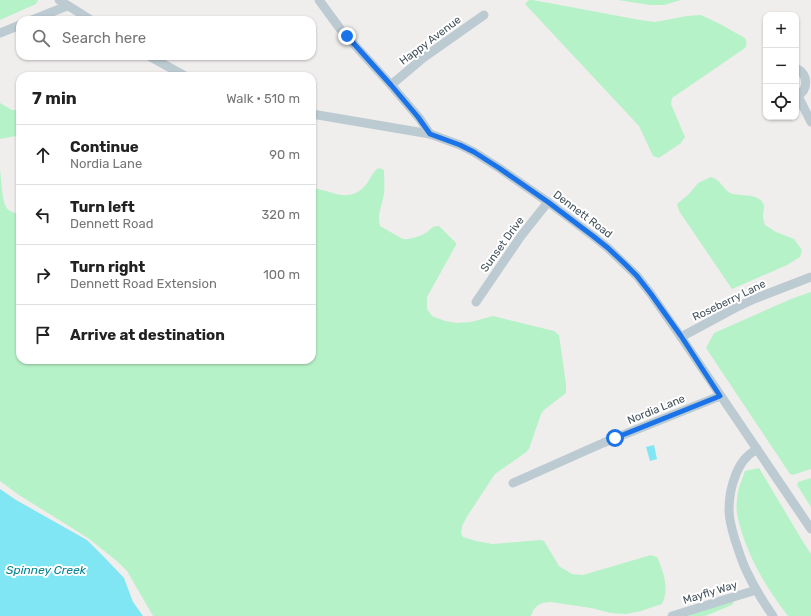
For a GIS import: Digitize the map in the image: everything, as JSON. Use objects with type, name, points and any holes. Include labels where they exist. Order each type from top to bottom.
[{"type":"street","points":[[59,0],[83,16]]},
{"type":"street","points":[[319,0],[341,30],[391,85],[420,119],[430,134]]},
{"type":"street","points":[[42,16],[67,6]]},
{"type":"street","name":"Happy Avenue","points":[[391,85],[423,58],[484,15]]},
{"type":"street","points":[[0,33],[16,27]]},
{"type":"street","points":[[156,60],[178,72]]},
{"type":"street","points":[[799,70],[806,80],[804,91],[799,95]]},
{"type":"street","points":[[799,100],[811,122]]},
{"type":"street","name":"Dennett Road","points":[[316,115],[430,134],[457,144],[474,152],[499,168],[548,202],[608,248],[637,276],[650,293],[681,336],[811,529]]},
{"type":"street","name":"Sunset Drive","points":[[476,302],[521,236],[548,202]]},
{"type":"street","name":"Roseberry Lane","points":[[681,336],[754,299],[811,277]]},
{"type":"street","name":"Nordia Lane","points":[[513,483],[603,443],[720,396]]},
{"type":"street","points":[[757,449],[748,455],[738,470],[730,489],[729,511],[732,528],[747,574],[773,616]]},
{"type":"street","name":"Mayfly Way","points":[[672,616],[756,590]]},
{"type":"green space","points":[[0,0],[38,0],[36,4],[0,20]]},
{"type":"green space","points":[[529,0],[655,22],[701,15],[745,38],[746,45],[745,48],[672,98],[671,104],[685,137],[681,143],[659,158],[653,156],[639,126],[525,4]]},
{"type":"green space","points":[[618,0],[681,0],[664,5],[650,5]]},
{"type":"green space","points":[[0,103],[12,110],[16,110],[16,136],[0,139]]},
{"type":"green space","points":[[0,168],[6,207],[10,211],[16,213],[16,364],[316,364],[316,189],[351,195],[363,188],[379,168],[384,170],[384,194],[379,214],[380,226],[403,239],[406,239],[419,236],[433,227],[439,226],[456,243],[427,297],[427,309],[432,316],[445,321],[457,323],[471,322],[493,316],[554,331],[559,335],[566,393],[541,414],[529,449],[495,474],[462,526],[461,533],[463,537],[493,544],[540,540],[544,541],[559,566],[572,574],[583,575],[651,555],[657,557],[665,580],[666,586],[664,598],[662,604],[626,614],[611,613],[591,608],[551,602],[538,605],[531,616],[153,616],[127,571],[118,562],[88,538],[19,495],[0,481]]},
{"type":"green space","points":[[711,177],[720,182],[730,193],[759,199],[764,206],[763,217],[765,225],[776,232],[794,239],[802,250],[800,257],[787,265],[732,289],[679,211],[677,204],[689,194],[698,183]]},
{"type":"green space","points":[[811,292],[811,469],[793,475],[790,474],[706,348],[714,333],[791,299]]},
{"type":"green space","points":[[759,468],[811,554],[811,616],[788,616],[761,576],[746,545],[738,517],[737,496],[745,471]]},
{"type":"green space","points":[[811,478],[811,507],[797,485],[798,482]]},
{"type":"green space","points":[[734,601],[732,605],[705,616],[685,616]]},
{"type":"water","points":[[654,445],[657,459],[650,461],[646,447]]},
{"type":"water","name":"Spinney Creek","points":[[0,489],[16,500],[87,540],[124,578],[133,602],[143,616],[0,616]]},
{"type":"route","points":[[347,36],[391,85],[430,134],[460,145],[499,168],[593,236],[625,264],[637,276],[651,294],[681,336],[720,396],[615,438]]}]
